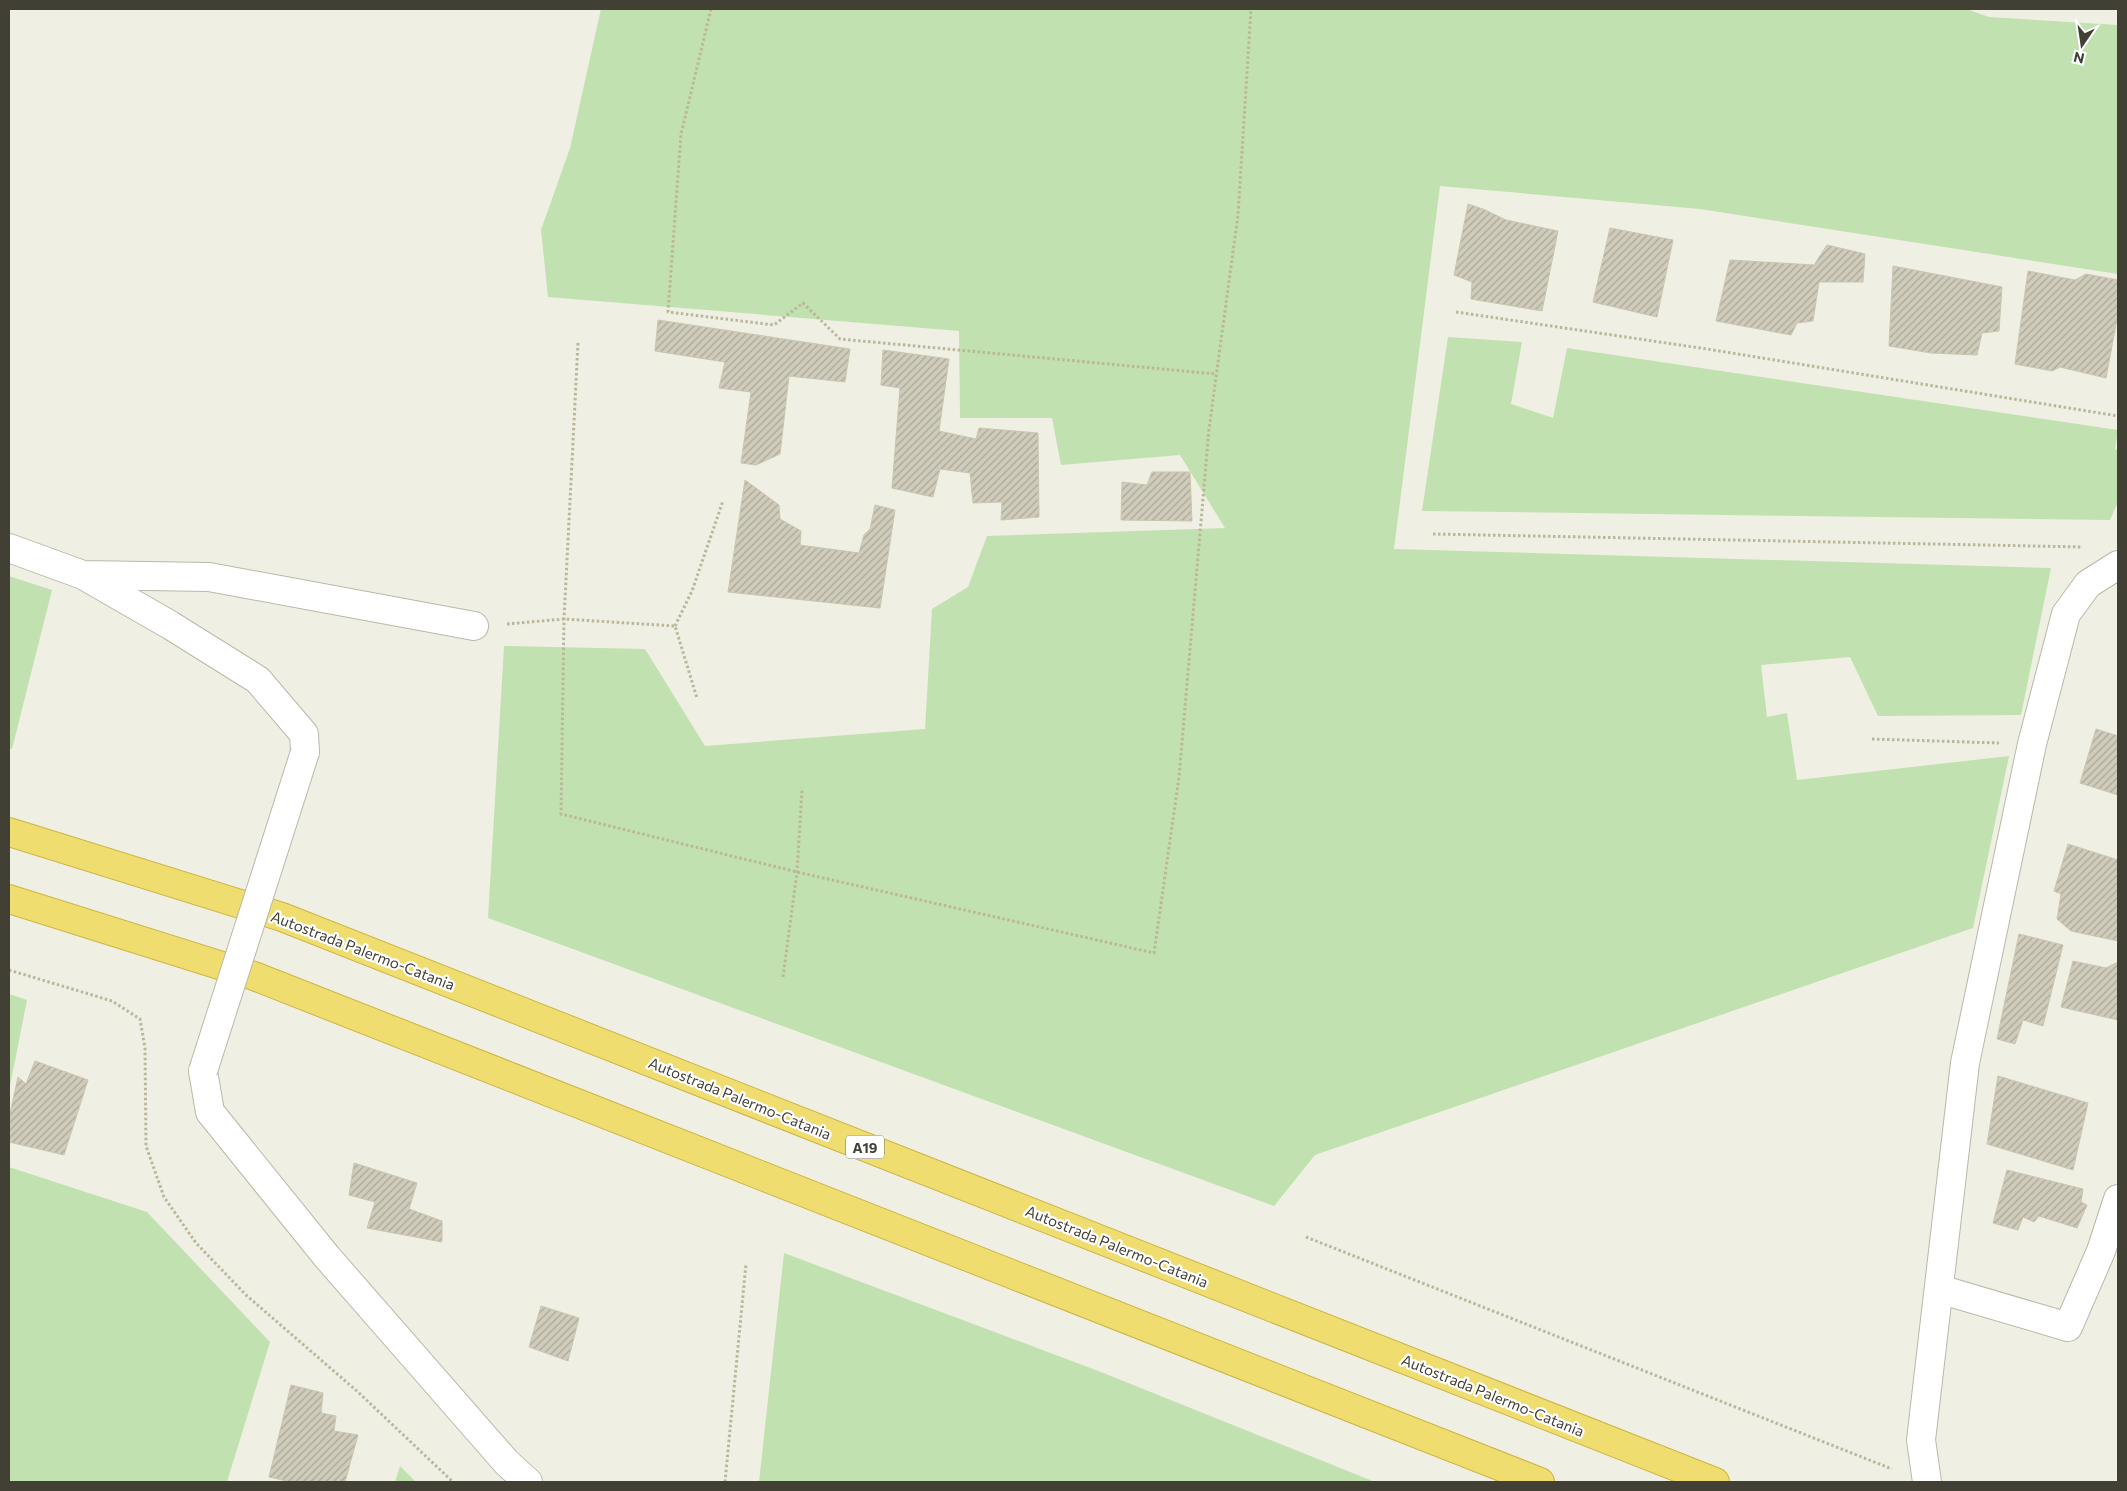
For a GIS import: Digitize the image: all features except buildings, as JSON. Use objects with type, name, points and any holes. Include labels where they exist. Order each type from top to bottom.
[{"type":"highway","name":"Autostrada Palermo-Catania","points":[[9,832],[282,917],[1715,1482]]},
{"type":"highway","points":[[9,900],[254,976],[1540,1482]]},
{"type":"street","points":[[9,548],[83,575],[170,625],[258,680],[304,734],[305,752],[203,1071],[210,1112],[327,1257],[507,1463],[528,1482]]},
{"type":"street","points":[[1927,1482],[1921,1440],[1965,1063],[2032,744],[2066,614],[2088,584],[2118,564]]},
{"type":"street","points":[[83,575],[209,577],[474,626]]},
{"type":"street","points":[[1939,1289],[2068,1327],[2101,1251],[2118,1199]]},
{"type":"path","points":[[711,9],[681,134],[668,312],[774,325],[804,302],[840,338],[1216,374]]},
{"type":"path","points":[[578,343],[564,619],[561,814],[797,872],[1154,953],[1179,777],[1209,429],[1238,215],[1251,9]]},
{"type":"path","points":[[1456,312],[1756,357],[2118,416]]},
{"type":"path","points":[[696,698],[675,626],[692,591],[723,501]]},
{"type":"path","points":[[1433,534],[2088,547]]},
{"type":"path","points":[[474,626],[564,619],[675,626]]},
{"type":"path","points":[[1872,738],[2032,744]]},
{"type":"path","points":[[783,977],[797,872],[802,790]]},
{"type":"path","points":[[9,970],[112,1001],[140,1019],[144,1048],[146,1146],[164,1198],[196,1243],[246,1295],[358,1392],[453,1482]]},
{"type":"path","points":[[1306,1237],[1897,1471]]},
{"type":"path","points":[[725,1482],[746,1264]]},
{"type":"green space","points":[[601,9],[1966,9],[1989,17],[2118,25],[2118,274],[1700,209],[1440,186],[1394,549],[2051,568],[2021,715],[1878,716],[1850,657],[1761,665],[1767,717],[1787,713],[1797,780],[2009,756],[1973,928],[1315,1155],[1274,1206],[488,918],[504,646],[645,649],[705,746],[925,729],[932,609],[968,587],[987,536],[1225,528],[1180,455],[1061,465],[1052,418],[960,418],[959,331],[548,297],[541,230],[570,148]]},
{"type":"green space","points":[[1448,337],[1522,342],[1511,404],[1553,418],[1567,348],[2118,430],[2115,449],[2118,450],[2118,502],[2110,520],[1422,511]]},
{"type":"green space","points":[[9,576],[52,590],[12,749],[9,748]]},
{"type":"green space","points":[[9,994],[27,1000],[9,1091]]},
{"type":"green space","points":[[9,1167],[147,1212],[270,1342],[227,1482],[9,1482]]},
{"type":"green space","points":[[784,1253],[1101,1372],[1375,1482],[759,1482]]},
{"type":"green space","points":[[400,1466],[416,1482],[395,1482]]}]
